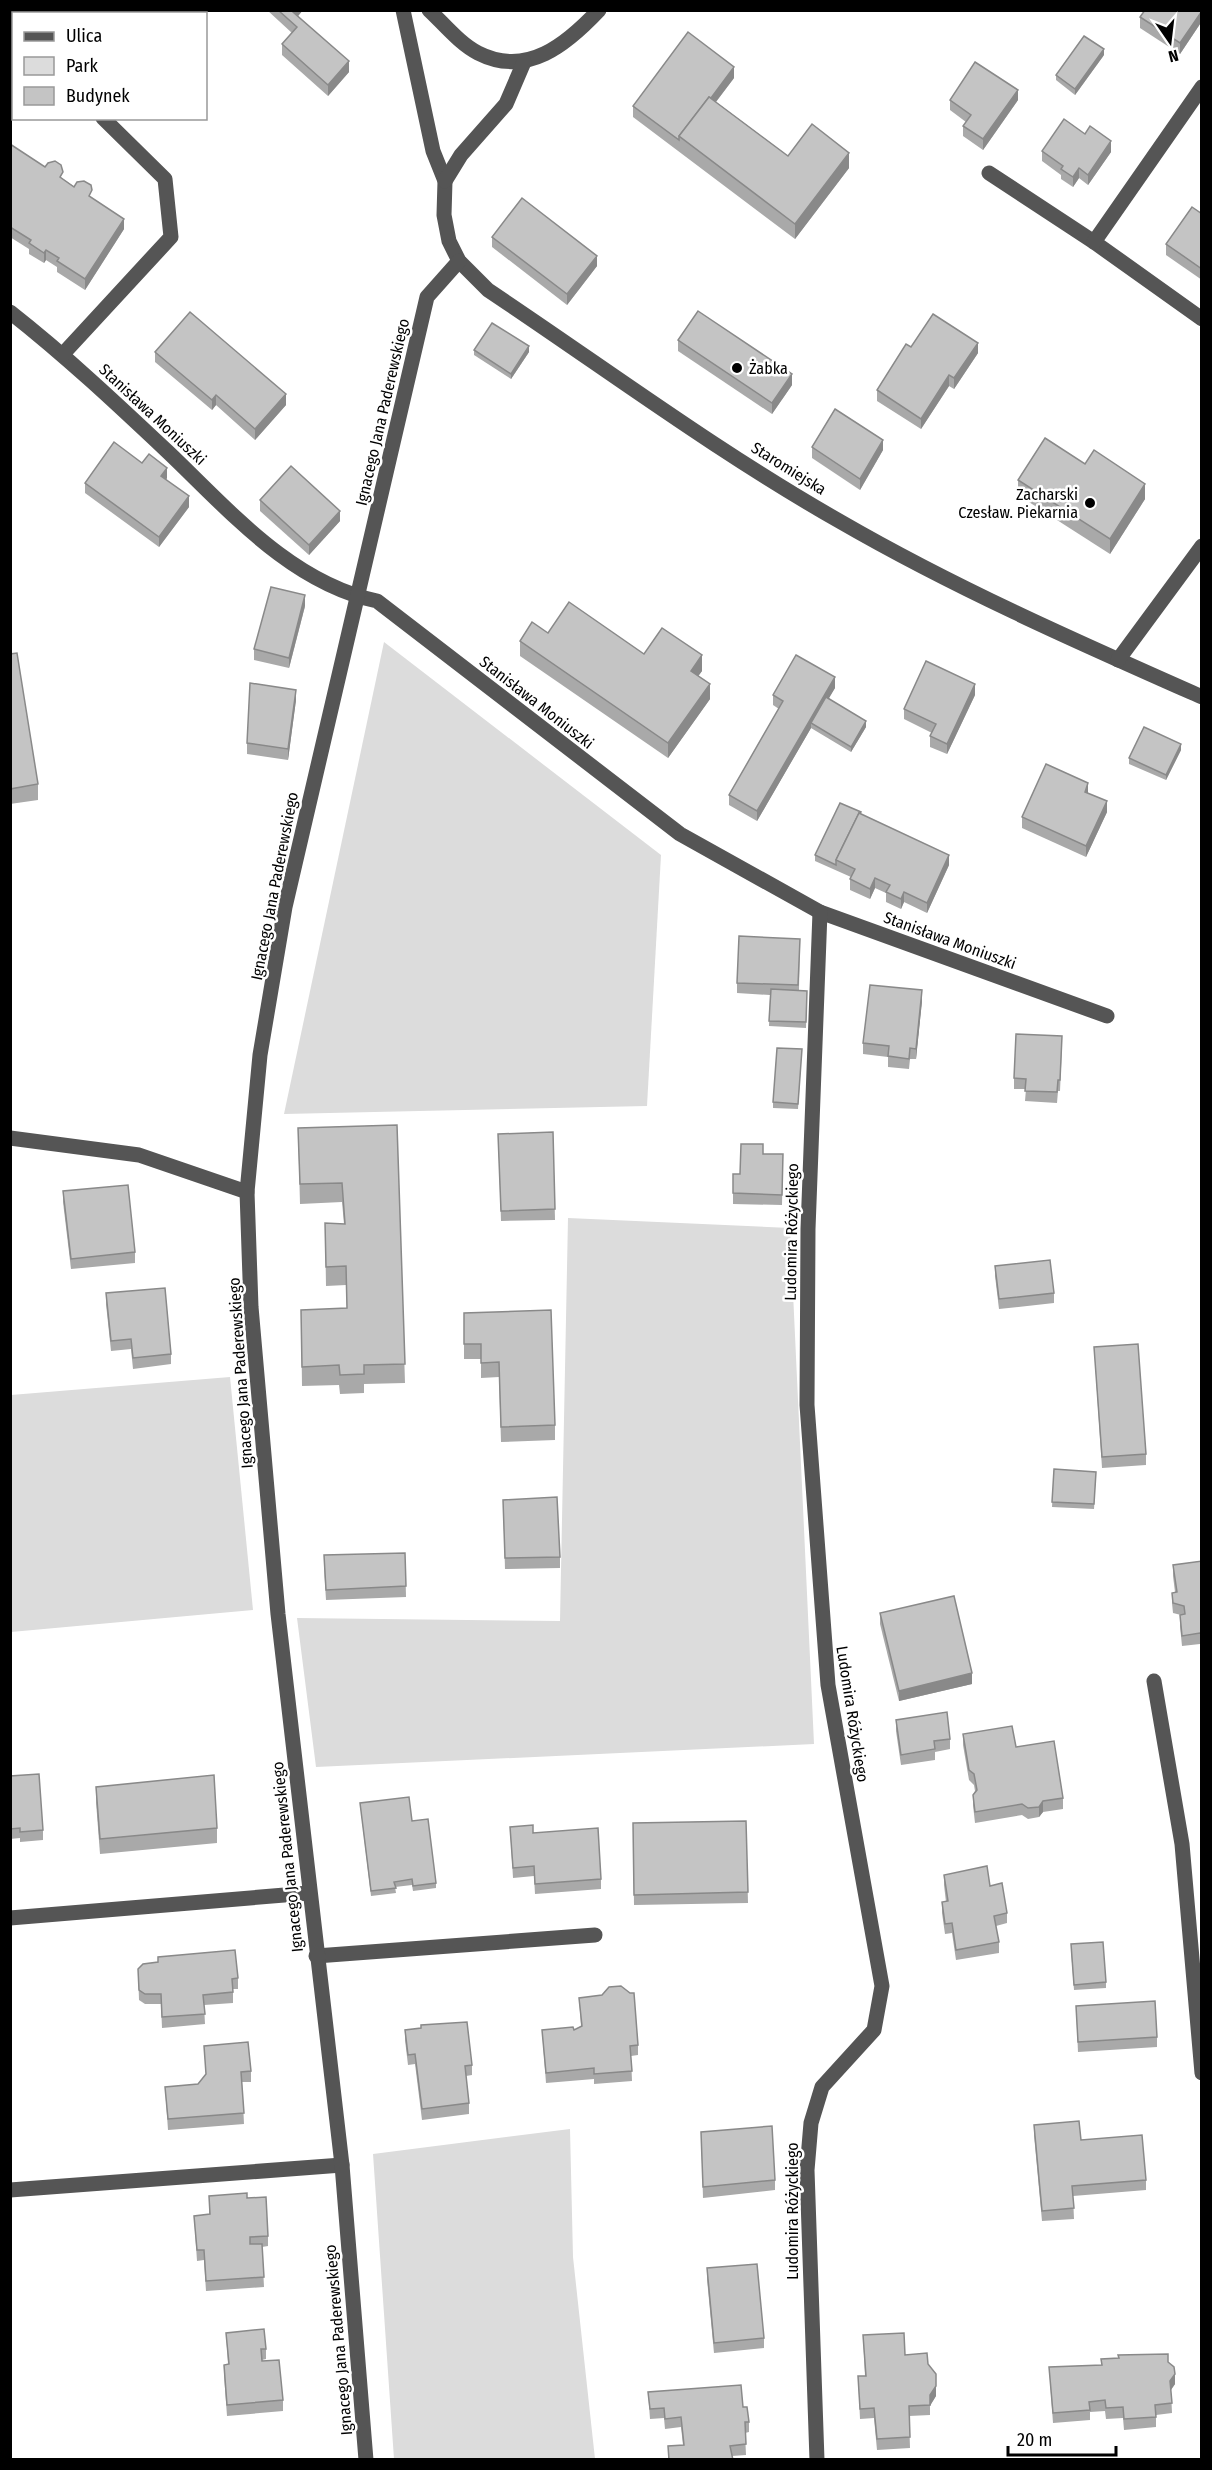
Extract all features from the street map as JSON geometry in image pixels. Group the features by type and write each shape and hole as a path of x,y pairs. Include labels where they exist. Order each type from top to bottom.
{"street":[{"path":"403,10 433,151 445,181"},
{"path":"429,10 478,53 503,62 525,62 543,56 565,43 599,10"},
{"path":"445,181 461,155 506,104 525,62"},
{"path":"1094,242 1202,87"},
{"path":"63,354 171,237 165,179 105,120"},
{"path":"989,173 1094,242 1202,319"},
{"name":"Staromiejska","path":"445,181 444,215 449,241 459,261 488,290 715,442 839,521 919,566 1202,697"},
{"name":"Ignacego Jana Paderewskiego","path":"366,2460 342,2165 278,1614 251,1307 247,1192 260,1054 285,908 356,596 426,297 459,261"},
{"name":"Stanisława Moniuszki","path":"10,312 63,354 256,534 308,575 356,596 377,601 680,834 820,912 1107,1016"},
{"path":"1118,660 1202,546"},
{"name":"Ludomira Różyckiego","path":"817,2460 807,2170 811,2123 822,2086 874,2030 882,1986 828,1685 807,1405 808,1229 820,912"},
{"path":"10,1138 139,1155 247,1192"},
{"path":"1154,1680 1182,1844 1202,2073"},
{"path":"10,1918 309,1893"},
{"path":"316,1956 595,1935"},
{"path":"10,2190 342,2165"}],"green space":[{"path":"384,642 661,855 647,1106 284,1114"},
{"path":"568,1218 790,1228 814,1744 316,1767 297,1618 560,1621"},
{"path":"230,1377 253,1610 11,1632 11,1395"},
{"path":"570,2129 573,2257 595,2459 394,2459 373,2154"}],"building":[{"path":"278,10 294,10 293,12 349,61 328,85 282,44 297,27"},
{"path":"1145,10 1202,11 1180,43 1140,17"},
{"path":"688,32 734,67 679,136 679,140 633,106"},
{"path":"1084,36 1104,49 1075,89 1056,75"},
{"path":"975,62 1018,90 983,139 963,126 971,115 950,100"},
{"path":"709,97 788,156 812,124 849,153 795,224 679,136"},
{"path":"1064,119 1085,134 1090,126 1111,141 1088,175 1079,168 1073,177 1061,169 1063,166 1042,151"},
{"path":"10,144 45,167 48,163 55,161 61,165 63,172 60,177 74,187 77,182 84,181 91,185 92,190 89,196 124,219 85,279 57,261 59,258 46,250 44,253 29,243 31,240 10,227"},
{"path":"522,198 597,256 567,294 492,237"},
{"path":"1192,207 1202,214 1202,269 1166,244"},
{"path":"698,311 792,374 772,403 678,340"},
{"path":"190,312 286,394 255,429 216,395 212,400 155,352"},
{"path":"933,314 978,343 954,378 949,375 921,419 877,390 906,344 911,347"},
{"path":"492,323 529,346 511,374 474,350"},
{"path":"835,409 883,440 860,479 812,447"},
{"path":"1045,438 1085,464 1094,450 1145,484 1110,539 1018,480"},
{"path":"114,442 142,463 149,454 167,468 161,476 189,496 159,537 85,483"},
{"path":"291,466 340,511 309,545 260,500"},
{"path":"271,587 305,595 289,658 254,649"},
{"path":"569,602 644,654 662,628 702,655 691,671 710,684 668,743 520,641 532,622 548,633"},
{"path":"17,653 38,784 10,789 10,654"},
{"path":"796,655 835,677 757,811 729,795 783,701 773,695"},
{"path":"926,661 975,684 947,744 930,736 936,724 904,709"},
{"path":"250,683 296,690 288,749 247,743"},
{"path":"826,697 866,721 851,747 811,723"},
{"path":"1144,727 1181,744 1166,775 1129,758"},
{"path":"1046,764 1088,783 1085,792 1107,801 1086,846 1022,817"},
{"path":"840,803 861,812 836,860 836,865 815,855"},
{"path":"859,813 949,855 927,903 904,892 901,899 886,892 890,885 875,878 870,889 850,879 855,869 836,860"},
{"path":"739,936 800,939 798,985 737,983"},
{"path":"870,985 922,990 916,1049 910,1048 909,1059 888,1056 889,1046 863,1043"},
{"path":"771,989 807,991 806,1022 769,1021"},
{"path":"1016,1034 1062,1036 1060,1080 1058,1080 1057,1092 1025,1091 1026,1079 1014,1078"},
{"path":"777,1048 802,1049 798,1104 773,1102"},
{"path":"397,1125 405,1364 364,1365 364,1374 340,1375 339,1365 302,1367 301,1310 347,1308 346,1266 326,1267 325,1223 345,1224 342,1183 300,1184 298,1128"},
{"path":"553,1132 555,1209 501,1211 498,1134"},
{"path":"741,1144 763,1144 763,1154 783,1154 782,1195 733,1193 733,1174 740,1174"},
{"path":"128,1185 135,1252 71,1259 63,1191"},
{"path":"1050,1260 1054,1293 999,1299 995,1266"},
{"path":"165,1288 171,1354 133,1358 131,1339 111,1341 106,1293"},
{"path":"551,1310 555,1425 501,1427 499,1362 481,1363 481,1344 464,1344 464,1313"},
{"path":"1138,1344 1146,1454 1102,1457 1094,1347"},
{"path":"1054,1469 1096,1472 1094,1504 1052,1502"},
{"path":"557,1497 560,1557 505,1558 503,1500"},
{"path":"405,1553 406,1586 326,1590 324,1555"},
{"path":"1202,1561 1202,1634 1182,1636 1180,1615 1185,1614 1184,1606 1173,1603 1172,1593 1177,1592 1173,1565"},
{"path":"954,1596 972,1673 899,1691 880,1613"},
{"path":"947,1712 950,1739 934,1741 935,1749 901,1755 896,1720"},
{"path":"1012,1726 1016,1747 1054,1741 1063,1798 1043,1801 1039,1807 1028,1808 1022,1804 975,1812 973,1795 977,1790 974,1774 969,1770 963,1734"},
{"path":"39,1774 43,1830 20,1832 20,1828 10,1829 10,1776"},
{"path":"214,1775 217,1828 100,1839 96,1787"},
{"path":"409,1797 412,1821 428,1819 436,1883 413,1886 412,1879 394,1882 396,1888 371,1891 360,1803"},
{"path":"746,1821 748,1892 634,1895 633,1823"},
{"path":"533,1825 533,1833 598,1828 601,1879 535,1884 534,1866 513,1868 510,1827"},
{"path":"987,1866 990,1886 1002,1883 1007,1913 994,1916 999,1942 956,1950 952,1923 945,1924 942,1902 948,1901 944,1875"},
{"path":"1103,1942 1106,1982 1074,1985 1071,1944"},
{"path":"235,1950 238,1978 232,1979 233,1992 203,1995 205,2014 162,2017 161,1994 145,1994 139,1990 138,1969 143,1964 158,1962 158,1957"},
{"path":"621,1986 630,1993 634,1993 638,2045 630,2046 632,2071 594,2074 594,2068 546,2073 542,2030 573,2027 574,2030 582,2026 579,1998 602,1995 609,1987"},
{"path":"1155,2001 1157,2037 1078,2042 1076,2006"},
{"path":"467,2022 472,2065 465,2066 469,2103 422,2109 415,2054 408,2055 405,2030 421,2028 421,2025"},
{"path":"248,2042 251,2071 241,2072 244,2113 168,2119 165,2087 198,2084 206,2074 204,2046"},
{"path":"1079,2121 1081,2140 1142,2135 1146,2180 1072,2186 1074,2208 1042,2211 1034,2125"},
{"path":"772,2126 775,2180 703,2187 701,2132"},
{"path":"247,2193 247,2198 266,2197 268,2236 250,2237 250,2244 262,2244 264,2277 206,2281 204,2250 197,2250 194,2216 210,2214 209,2196"},
{"path":"757,2264 764,2338 714,2343 707,2268"},
{"path":"264,2329 266,2349 261,2349 262,2361 279,2360 283,2400 227,2405 224,2365 229,2364 226,2333"},
{"path":"904,2333 905,2355 927,2353 928,2364 936,2374 936,2386 930,2395 930,2405 909,2406 910,2437 877,2439 874,2408 860,2409 858,2376 866,2376 863,2335"},
{"path":"1168,2354 1168,2362 1174,2367 1175,2374 1170,2381 1172,2403 1155,2405 1156,2417 1124,2419 1123,2407 1106,2408 1105,2400 1089,2402 1090,2410 1053,2413 1049,2367 1102,2365 1101,2359 1119,2358 1118,2355"},
{"path":"741,2385 743,2407 747,2407 749,2422 745,2422 746,2444 730,2446 733,2460 669,2460 668,2446 684,2445 681,2417 665,2419 664,2408 650,2409 648,2392"}],"place":[{"name":"Żabka","path":"737,368"},
{"name":"Zacharski Czesław. Piekarnia","path":"1090,503"}]}
